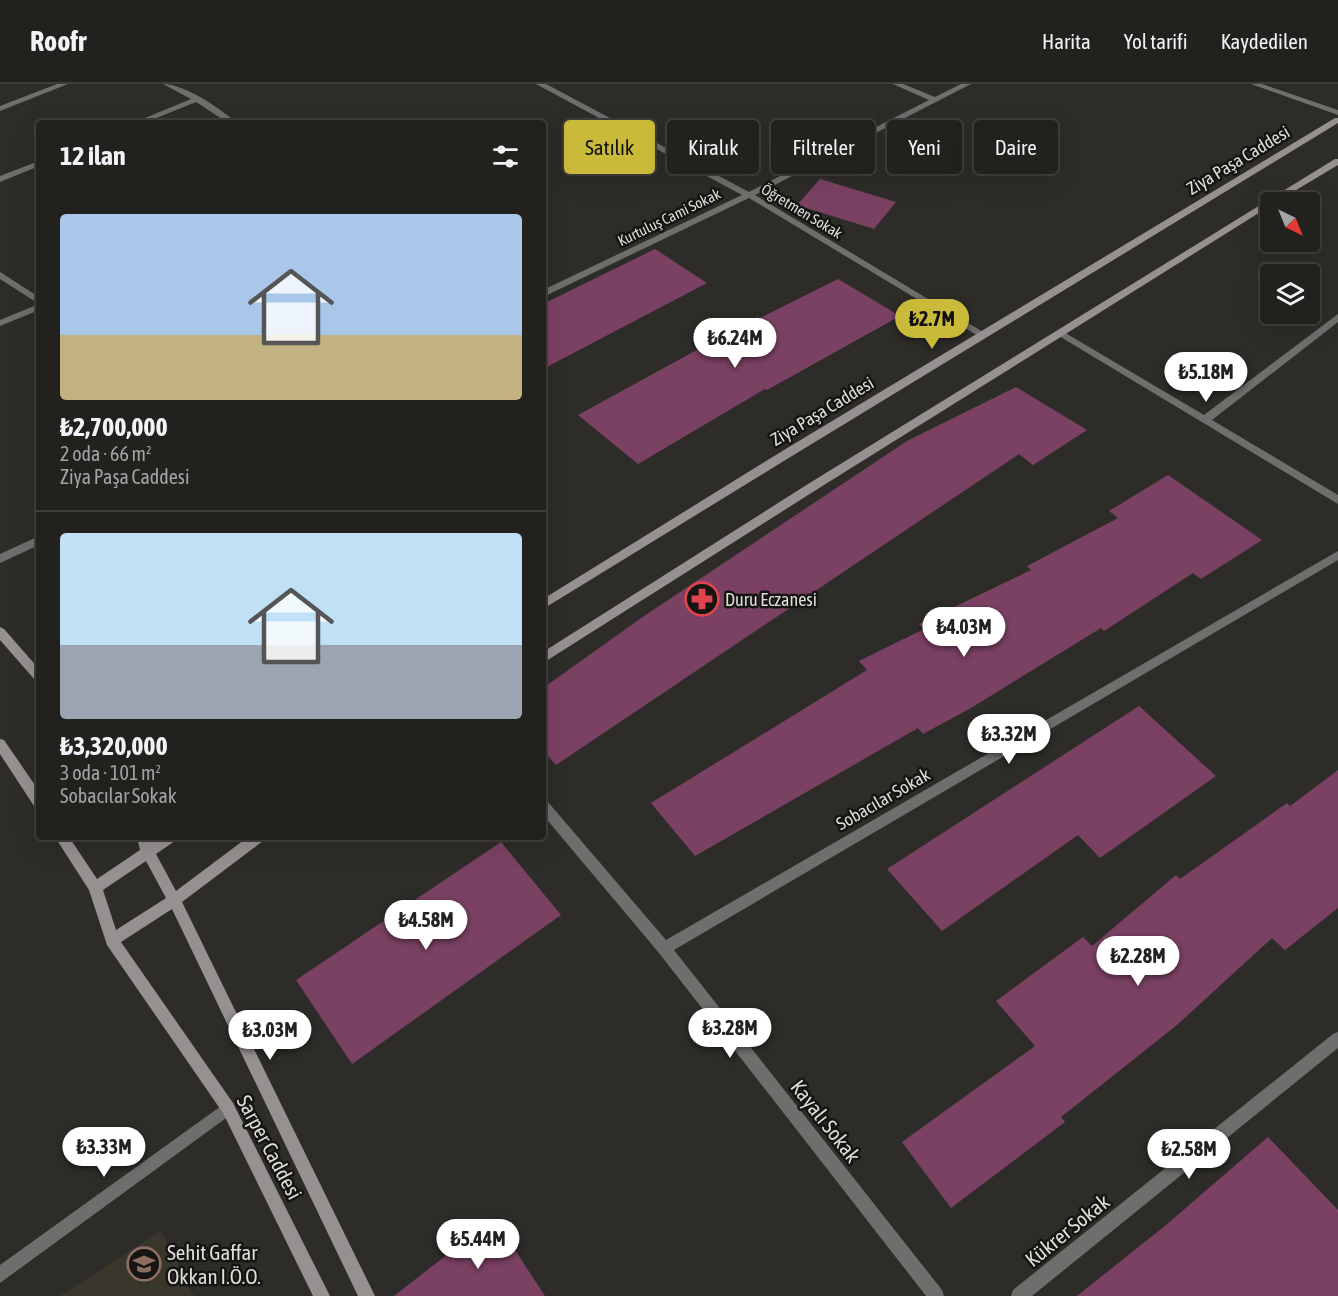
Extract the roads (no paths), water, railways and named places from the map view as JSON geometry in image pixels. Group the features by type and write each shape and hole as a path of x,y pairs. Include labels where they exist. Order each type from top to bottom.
{"main road":[{"name":"Ziya Paşa Caddesi","path":"546,603 788,453 1338,120"},
{"path":"1289,192 1338,161"},
{"path":"546,656 1059,333 1260,210"},
{"path":"0,632 36,674"},
{"path":"0,744 36,798"},
{"name":"Sarper Caddesi","path":"64,840 95,888 112,940 228,1108 322,1296"},
{"path":"112,940 174,900 254,840"},
{"path":"95,888 146,844"},
{"name":"Sarper Caddesi","path":"146,844 367,1296"}],"street":[{"path":"0,109 64,84"},
{"path":"167,84 197,99 228,120"},
{"name":"Öğretmen Sokak","path":"540,84 749,195 983,335"},
{"path":"897,84 934,100"},
{"name":"Kurtuluş Cami Sokak","path":"546,293 749,195 967,84"},
{"path":"1255,84 1338,112"},
{"path":"144,120 197,99"},
{"path":"0,179 36,164"},
{"path":"0,275 36,300"},
{"path":"0,323 36,308"},
{"path":"1206,419 1338,317"},
{"path":"1059,333 1338,500"},
{"path":"0,559 36,541"},
{"name":"Sobacılar Sokak","path":"664,948 1338,555"},
{"name":"Kayalı Sokak","path":"546,810 664,948 936,1296"},
{"name":"Kükrer Sokak","path":"1019,1296 1338,1039"},
{"path":"0,1275 228,1108"}],"place":[{"name":"Duru Eczanesi","path":"702,599"},
{"name":"Sehit Gaffar Okkan I.Ö.O.","path":"144,1264"}]}
